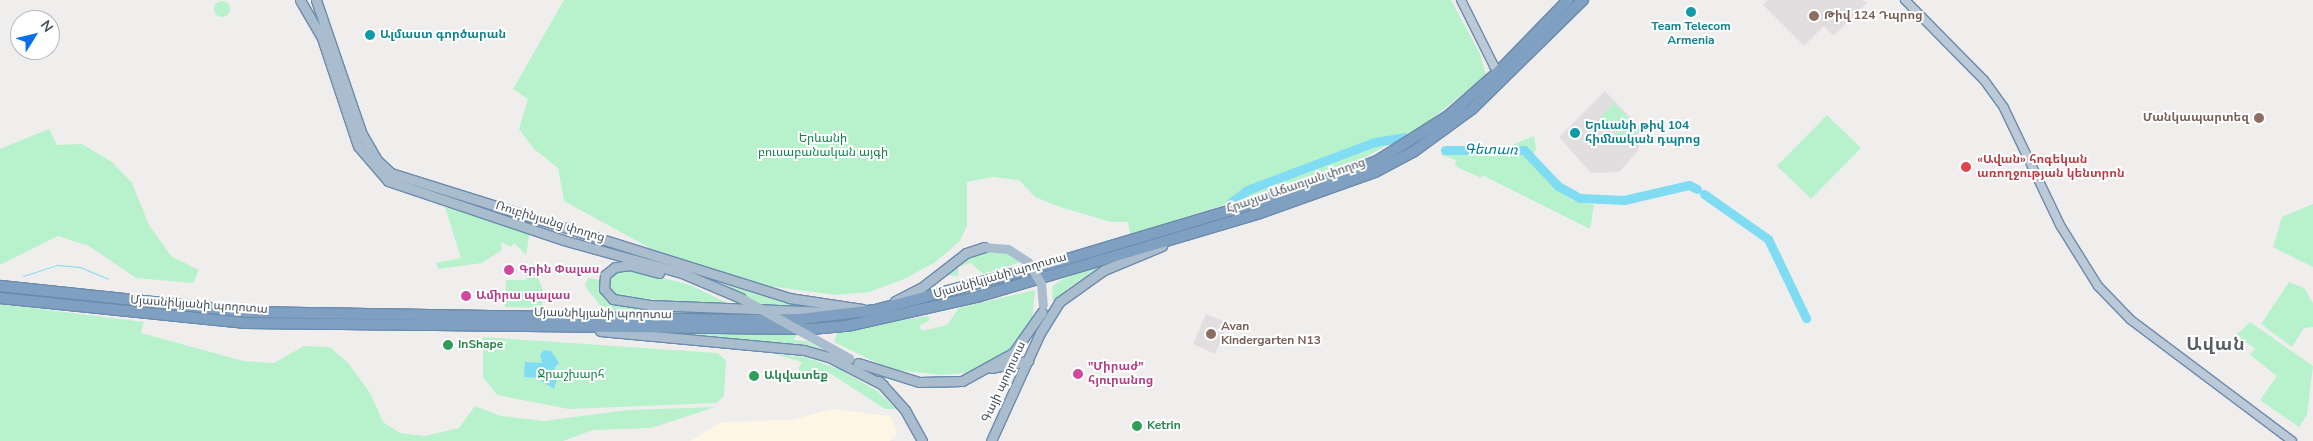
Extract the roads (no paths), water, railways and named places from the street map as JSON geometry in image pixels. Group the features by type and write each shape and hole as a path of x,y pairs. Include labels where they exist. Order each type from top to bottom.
{"highway":[{"name":"Հրաչյա Աճառյան փողոց","path":"1190,222 1305,188 1378,161 1448,116 1502,75 1568,0"},
{"name":"Հրաչյա Աճառյան փողոց","path":"1194,233 1375,172 1435,138 1583,0"},
{"name":"Մյասնիկյանի պողոտա","path":"0,286 246,312 747,320 856,314 875,310 985,284 1190,222"},
{"name":"Մյասնիկյանի պողոտա","path":"0,298 246,323 811,329 847,326 957,302 1194,233"}],"main road":[{"path":"301,2 312,0"},
{"name":"Ռուբինյանց փողոց","path":"316,0 362,134 377,160 390,173 751,286 808,302 875,310"},
{"path":"1461,0 1502,75"},
{"path":"1905,0 1984,80 2004,108 2060,224 2098,286 2131,320 2292,441"},
{"name":"Ռուբինյանց փողոց","path":"301,2 322,38 358,146 384,179 458,206 711,283 858,363 883,385"},
{"path":"1040,333 1059,302 1085,280 1194,233"},
{"path":"875,310 921,288 966,254 984,247 1008,249 1028,262 1041,284 1043,309 1040,333"},
{"path":"711,283 621,265 609,271 603,283 608,295 622,302 714,310 856,314"},
{"path":"991,368 1020,346 1043,309"},
{"path":"560,326 804,350 829,357 883,385 922,441"},
{"name":"Գայի պողոտա","path":"991,441 1040,333"},
{"path":"858,363 894,376 943,384 962,381 991,368 1028,360"}],"water":[{"path":"544,350 551,351 559,363 554,368 558,375 554,389 537,378 524,377 525,362 542,363 540,355"}],"waterway":[{"name":"Գետառ","path":"1230,203 1247,190 1375,142 1405,137"},
{"name":"Գետառ","path":"1445,150 1524,150 1558,186 1580,198 1624,200 1689,185 1697,189"},
{"name":"Գետառ","path":"1704,194 1768,239 1806,318"},
{"name":"Գետառ","path":"23,276 57,265 80,267 108,279"}],"place":[{"name":"Team Telecom Armenia","path":"1691,12"},
{"name":"Թիվ 124 Դպրոց","path":"1814,16"},
{"name":"Ալմաստ գործարան","path":"370,35"},
{"name":"Մանկապարտեզ","path":"2259,118"},
{"name":"Երևանի թիվ 104 հիմնական դպրոց","path":"1575,133"},
{"name":"«Ավան» հոգեկան առողջության կենտրոն","path":"1966,167"},
{"name":"Գրին Փալաս","path":"509,270"},
{"name":"Ամիրա պալաս","path":"466,296"},
{"name":"Avan Kindergarten N13","path":"1211,334"},
{"name":"InShape","path":"448,345"},
{"name":"\"Միրաժ\" հյուրանոց","path":"1078,374"},
{"name":"Ակվատեք","path":"754,376"},
{"name":"Ketrin","path":"1137,426"}],"district":[{"name":"Ավան","path":"2216,344"}],"park label":[{"name":"Երևանի բուսաբանական այգի","path":"823,146"},
{"name":"Ջրաշխարհ","path":"571,375"}]}
